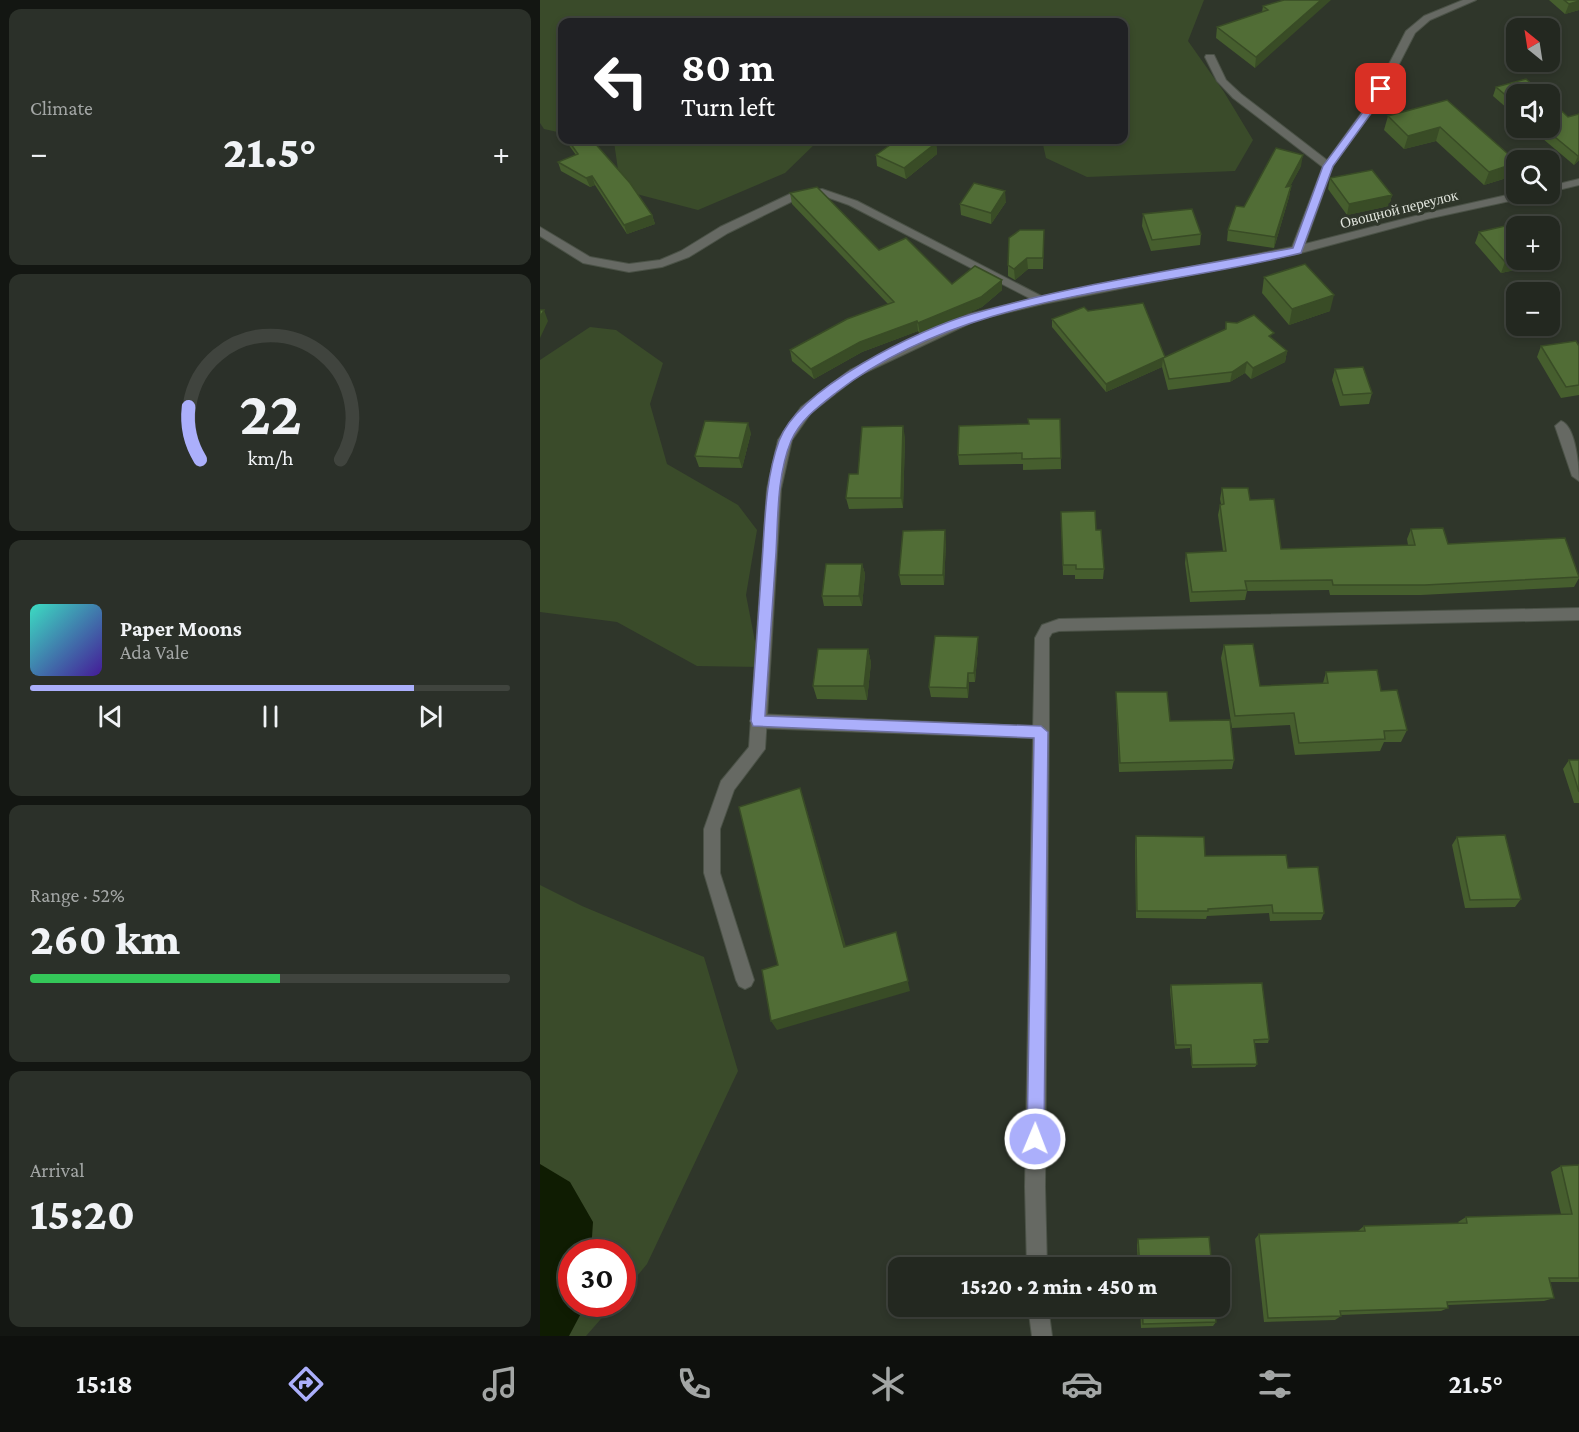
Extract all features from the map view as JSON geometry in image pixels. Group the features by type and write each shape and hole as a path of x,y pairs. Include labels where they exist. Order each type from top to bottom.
{"street":[{"path":"1297,250 1328,166 1375,101 1411,31 1426,18 1471,0"},
{"path":"1210,57 1222,81 1229,89 1328,166"},
{"path":"1560,187 1579,182"},
{"path":"541,234 587,260 628,268 662,263 685,254 723,230 794,196 822,192 853,203 1044,300"},
{"name":"Овощной переулок","path":"758,721 774,489 785,440 806,410 854,373 913,343 973,317 1044,300 1297,250 1506,200"},
{"path":"1562,426 1579,476"},
{"path":"1037,1257 1035,1187 1042,638 1047,629 1059,626 1579,614"},
{"path":"745,980 712,873 712,829 728,786 757,749 758,721 1041,732"},
{"path":"1039,1317 1042,1336"}],"shaded area":[{"path":"540,0 1204,0 1188,41 1224,92 1253,140 1235,171 1087,177 1046,158 1043,144 1128,144 1128,18 558,18 558,132 544,129 540,123"},
{"path":"614,144 815,144 785,173 698,210 621,190"},
{"path":"590,327 616,330 663,363 650,404 667,464 738,505 757,530 746,595 760,667 697,666 617,622 540,612 540,360"},
{"path":"540,885 582,906 704,957 738,1071 647,1264 636,1277 636,1239 558,1239 558,1317 603,1317 586,1336 540,1336"},
{"path":"540,1164 570,1182 593,1222 592,1239 558,1239 558,1317 579,1317 569,1336 540,1336"}],"building":[{"path":"1284,0 1321,0 1256,57 1217,27 1268,10 1263,6"},
{"path":"1564,0 1579,0 1579,1 1569,4"},
{"path":"1526,79 1532,84 1507,84"},
{"path":"1506,84 1506,96 1496,87"},
{"path":"1447,100 1506,152 1506,166 1489,172 1440,127 1408,136 1388,116"},
{"path":"1560,109 1568,117 1579,114 1578,156 1556,138 1560,138"},
{"path":"571,144 596,144 630,183 652,215 624,225 592,176 586,178 558,162 578,154"},
{"path":"891,144 935,144 904,168 876,155"},
{"path":"1276,148 1303,155 1286,187 1291,186 1275,237 1228,230 1236,206 1244,207"},
{"path":"1372,170 1392,195 1349,204 1330,178"},
{"path":"974,183 1005,191 991,213 960,204"},
{"path":"817,187 879,250 906,238 952,284 975,266 1002,280 981,297 918,323 917,321 860,342 811,369 790,350 847,319 894,302 790,193"},
{"path":"1192,209 1201,234 1152,240 1143,214"},
{"path":"1506,226 1506,262 1505,262 1479,232"},
{"path":"1020,230 1044,230 1043,258 1027,258 1014,269 1008,265 1009,238"},
{"path":"1305,264 1334,295 1292,309 1264,277"},
{"path":"1143,303 1165,357 1106,384 1052,319 1084,307 1088,311"},
{"path":"1254,315 1274,333 1269,336 1287,351 1253,368 1247,362 1232,372 1169,379 1163,358 1226,329 1226,322 1237,323"},
{"path":"1576,341 1579,346 1579,385 1566,387 1541,346"},
{"path":"1363,367 1372,393 1343,395 1335,369"},
{"path":"1028,419 1060,419 1061,458 1022,459 1022,453 958,455 959,426 1029,424"},
{"path":"705,421 748,423 739,458 695,456"},
{"path":"903,426 901,498 846,498 849,474 858,474 862,427"},
{"path":"1222,488 1248,488 1250,500 1274,499 1281,549 1415,545 1411,529 1443,528 1448,544 1565,538 1579,577 1425,585 1333,585 1332,580 1245,581 1247,590 1192,592 1186,553 1226,551 1220,505 1224,504"},
{"path":"1095,511 1096,530 1101,530 1104,569 1076,569 1076,565 1063,565 1061,512"},
{"path":"945,530 943,575 899,575 903,531"},
{"path":"826,564 862,564 859,596 822,596"},
{"path":"935,636 978,637 974,673 968,673 967,688 929,687"},
{"path":"1253,644 1260,686 1328,683 1326,672 1377,670 1381,691 1397,690 1407,730 1384,731 1385,739 1299,743 1294,713 1235,716 1224,645"},
{"path":"818,649 868,649 864,686 813,686"},
{"path":"1116,692 1167,692 1170,721 1230,720 1234,760 1120,763"},
{"path":"1569,760 1579,760 1579,792"},
{"path":"800,788 844,947 896,932 908,981 771,1021 762,970 778,965 739,807"},
{"path":"1505,835 1521,899 1470,900 1457,837"},
{"path":"1136,836 1204,837 1205,856 1286,855 1288,868 1318,867 1324,913 1273,913 1272,905 1208,909 1208,911 1137,911"},
{"path":"1262,983 1269,1039 1254,1040 1257,1064 1192,1065 1191,1045 1176,1045 1171,985"},
{"path":"1579,1165 1579,1278 1549,1278 1554,1298 1447,1302 1448,1308 1340,1311 1341,1316 1268,1318 1259,1234 1365,1231 1364,1226 1467,1223 1466,1217 1572,1214 1561,1166"},
{"path":"1209,1237 1211,1257 1139,1257 1138,1239"},
{"path":"1143,1317 1216,1317 1216,1322 1143,1324"}],"route":[{"path":"1035,1139 1041,732 758,721 774,489 785,440 806,410 854,373 913,343 973,317 1044,300 1297,250 1328,166 1375,101 1381,89"}]}
